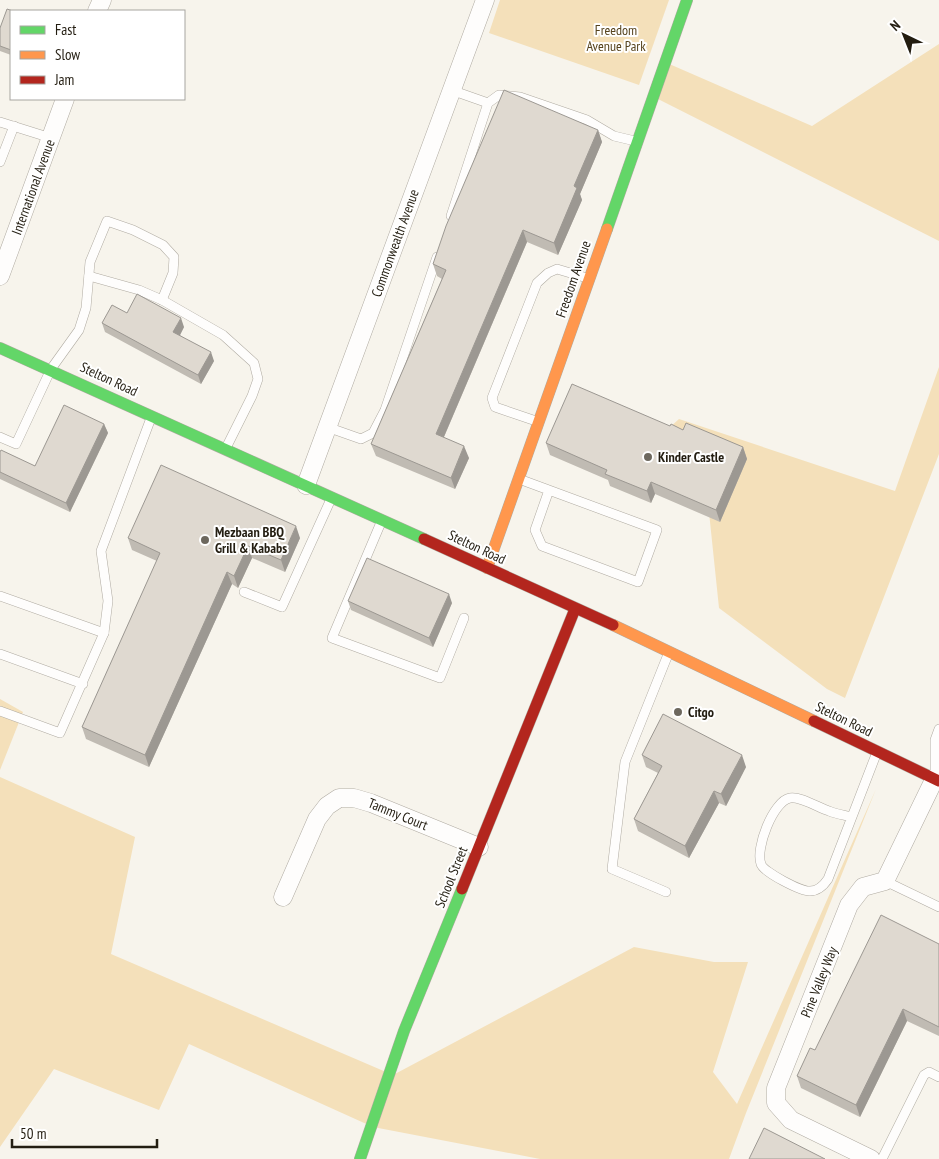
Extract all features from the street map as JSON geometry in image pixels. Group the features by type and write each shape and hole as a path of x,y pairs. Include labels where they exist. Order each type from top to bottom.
{"street":[{"name":"Commonwealth Avenue","path":"306,485 485,0"},
{"name":"Freedom Avenue","path":"487,568 687,0"},
{"name":"International Avenue","path":"0,276 65,100"},
{"name":"Stelton Road","path":"0,348 226,448 576,609 937,780"},
{"name":"School Street","path":"360,1159 404,1031 576,609"},
{"path":"885,881 937,780"},
{"name":"Tammy Court","path":"283,897 317,819 328,806 339,798 354,798 370,802 479,847"},
{"name":"Pine Valley Way","path":"871,1159 790,1120 776,1102 776,1088 849,905 864,887 885,881"}],"lane":[{"path":"451,90 488,103"},
{"path":"448,225 488,103 499,96 520,96 587,120 614,136 637,142"},
{"path":"0,122 51,138"},
{"path":"0,162 14,126"},
{"path":"0,437 16,444 51,369 79,330 86,308 90,262 107,221 133,230 163,245 174,257 173,273 162,300"},
{"path":"327,427 361,439 373,433 385,410 442,244"},
{"path":"539,422 495,407 492,398 537,283 548,273 557,269 589,278"},
{"path":"88,276 140,290 162,300 223,335 254,363 258,379 252,396 226,448"},
{"path":"0,711 60,733 104,632 108,601 101,551 152,415"},
{"path":"519,479 549,490 657,530 638,582 542,546 535,530 549,490"},
{"path":"244,592 282,607 332,497"},
{"path":"382,520 332,638 440,678 464,618"},
{"path":"0,596 104,632"},
{"path":"666,892 612,869 624,762 669,652"},
{"path":"0,654 82,684"},
{"path":"937,780 935,740 939,729"},
{"path":"852,816 828,811 796,798 786,799 772,814 759,848 761,864 766,872 806,891 818,890 828,879 878,751"},
{"path":"885,881 939,907"},
{"path":"882,1159 924,1074 929,1072 939,1077"}],"green space":[{"name":"Freedom Avenue Park","path":"500,0 669,0 639,85 489,33"},
{"path":"939,44 939,241 654,97 667,63 812,126"},
{"path":"939,367 939,454 845,698 827,689 719,608 707,493 657,439 679,419 895,491"},
{"path":"0,699 23,712 0,770"},
{"path":"0,777 135,837 111,954 393,1075 634,947 714,962 748,962 713,1072 737,1104 876,789 729,1159 540,1159 373,1127 189,1044 159,1110 54,1069 0,1147"}],"building":[{"path":"7,9 10,10 10,50 0,46 0,28"},
{"path":"504,90 598,130 574,186 577,188 554,243 523,230 436,434 464,446 451,478 371,444 446,270 433,264 446,226"},
{"path":"137,294 181,318 173,332 211,352 198,375 102,323 112,305 127,313"},
{"name":"Kinder Castle","path":"572,384 670,426 671,424 683,430 686,423 743,447 716,510 651,482 647,491 605,474 607,470 546,443"},
{"path":"64,405 104,424 66,503 0,472 1,450 35,466"},
{"path":"161,465 296,526 281,560 248,546 234,576 227,572 145,755 82,727 160,553 128,538"},
{"path":"367,558 449,594 429,638 348,601"},
{"path":"663,714 742,755 721,794 714,791 685,846 634,819 662,766 642,755"},
{"path":"881,915 939,944 939,1027 903,1009 856,1105 797,1076 810,1048 815,1050"},
{"path":"764,1128 825,1159 749,1159"}],"traffic: fast":[{"path":"607,229 687,0"},
{"path":"0,348 424,539"},
{"path":"360,1159 404,1031 462,889"}],"traffic: slow":[{"path":"487,568 607,229"},
{"path":"613,625 814,721"}],"traffic: jam":[{"path":"424,539 613,625"},
{"path":"462,889 575,609"},
{"path":"814,721 939,781"}],"place":[{"name":"Kinder Castle","path":"648,457"},
{"name":"Mezbaan BBQ Grill & Kababs","path":"205,540"},
{"name":"Citgo","path":"678,712"}]}
